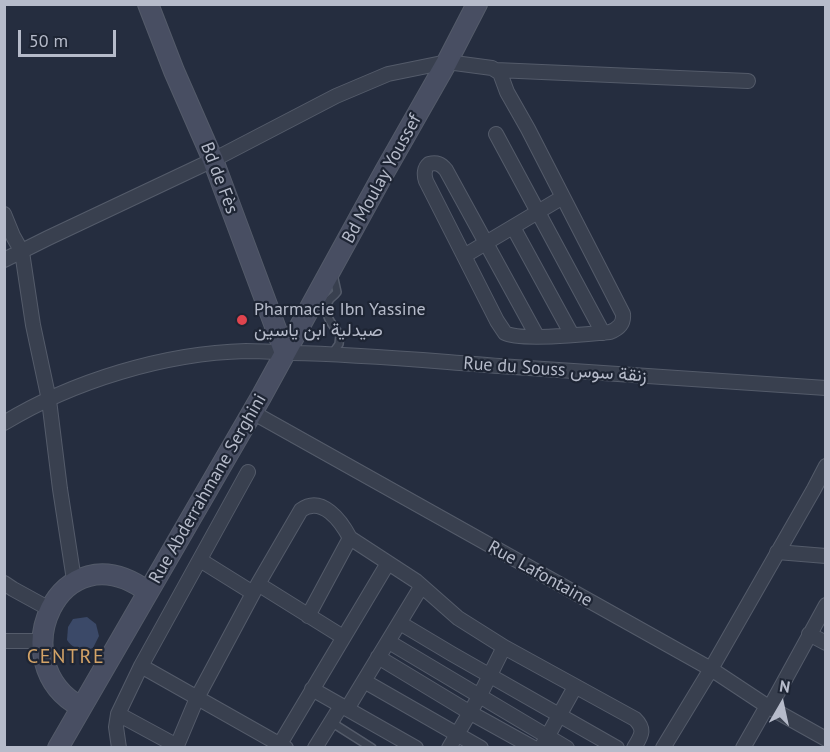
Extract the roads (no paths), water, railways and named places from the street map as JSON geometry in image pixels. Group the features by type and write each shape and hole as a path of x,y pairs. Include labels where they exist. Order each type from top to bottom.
{"street":[{"name":"Bd de Fès","path":"148,4 213,160 285,352"},
{"name":"Bd Moulay Youssef","path":"285,352 477,4"},
{"path":"4,260 213,160 315,107 388,74 447,62 496,70 748,81"},
{"path":"496,70 500,73 507,92 623,315 623,321 618,328 610,332 572,335 537,336 507,335 426,181 425,169 429,164 441,164 446,170 537,336"},
{"path":"496,134 603,333"},
{"path":"464,256 563,197"},
{"path":"4,214 22,252 33,325 49,400 74,580"},
{"path":"513,227 572,335"},
{"name":"Rue du Souss زنقة سوس","path":"4,423 49,400 112,374 156,363 245,351 332,354 825,388"},
{"name":"Rue Abderrahmane Serghini","path":"81,707 59,696 50,687 37,665 33,641 36,623 44,606 63,586 74,580 94,575 126,578 148,592 285,352"},
{"name":"Rue Lafontaine","path":"252,412 711,669 824,740"},
{"path":"663,747 711,669 777,552 820,490 825,466"},
{"path":"119,747 116,727 118,714 141,666 248,472"},
{"path":"118,714 176,747 197,698 294,519 306,506 319,506 336,516 350,538 416,581 458,618 504,647 635,719 642,732 634,747"},
{"path":"309,615 350,538"},
{"path":"777,552 825,556"},
{"path":"200,560 309,615 343,638"},
{"path":"141,666 283,746 312,689 388,563"},
{"path":"4,583 44,606"},
{"path":"315,747 331,722 364,681 421,587"},
{"path":"58,747 148,592"},
{"path":"743,747 769,706 825,605"},
{"path":"400,623 616,747"},
{"path":"809,633 825,643"},
{"path":"4,641 33,641"},
{"path":"389,642 479,697 544,742 567,747"},
{"path":"448,747 479,697 504,647"},
{"path":"378,657 469,712 534,747"},
{"path":"364,681 481,747"},
{"path":"544,742 575,687"},
{"path":"312,689 416,747"}],"lane":[{"path":"331,270 337,292 330,300 326,310 340,335 339,344 332,354"},
{"path":"331,722 372,747"}],"water":[{"path":"87,617 96,624 99,636 93,648 78,649 67,640 68,627 73,619"}],"place":[{"name":"Pharmacie Ibn Yassine صيدلية ابن ياسين","path":"242,320"}],"district":[{"name":"CENTRE","path":"66,657"}]}
